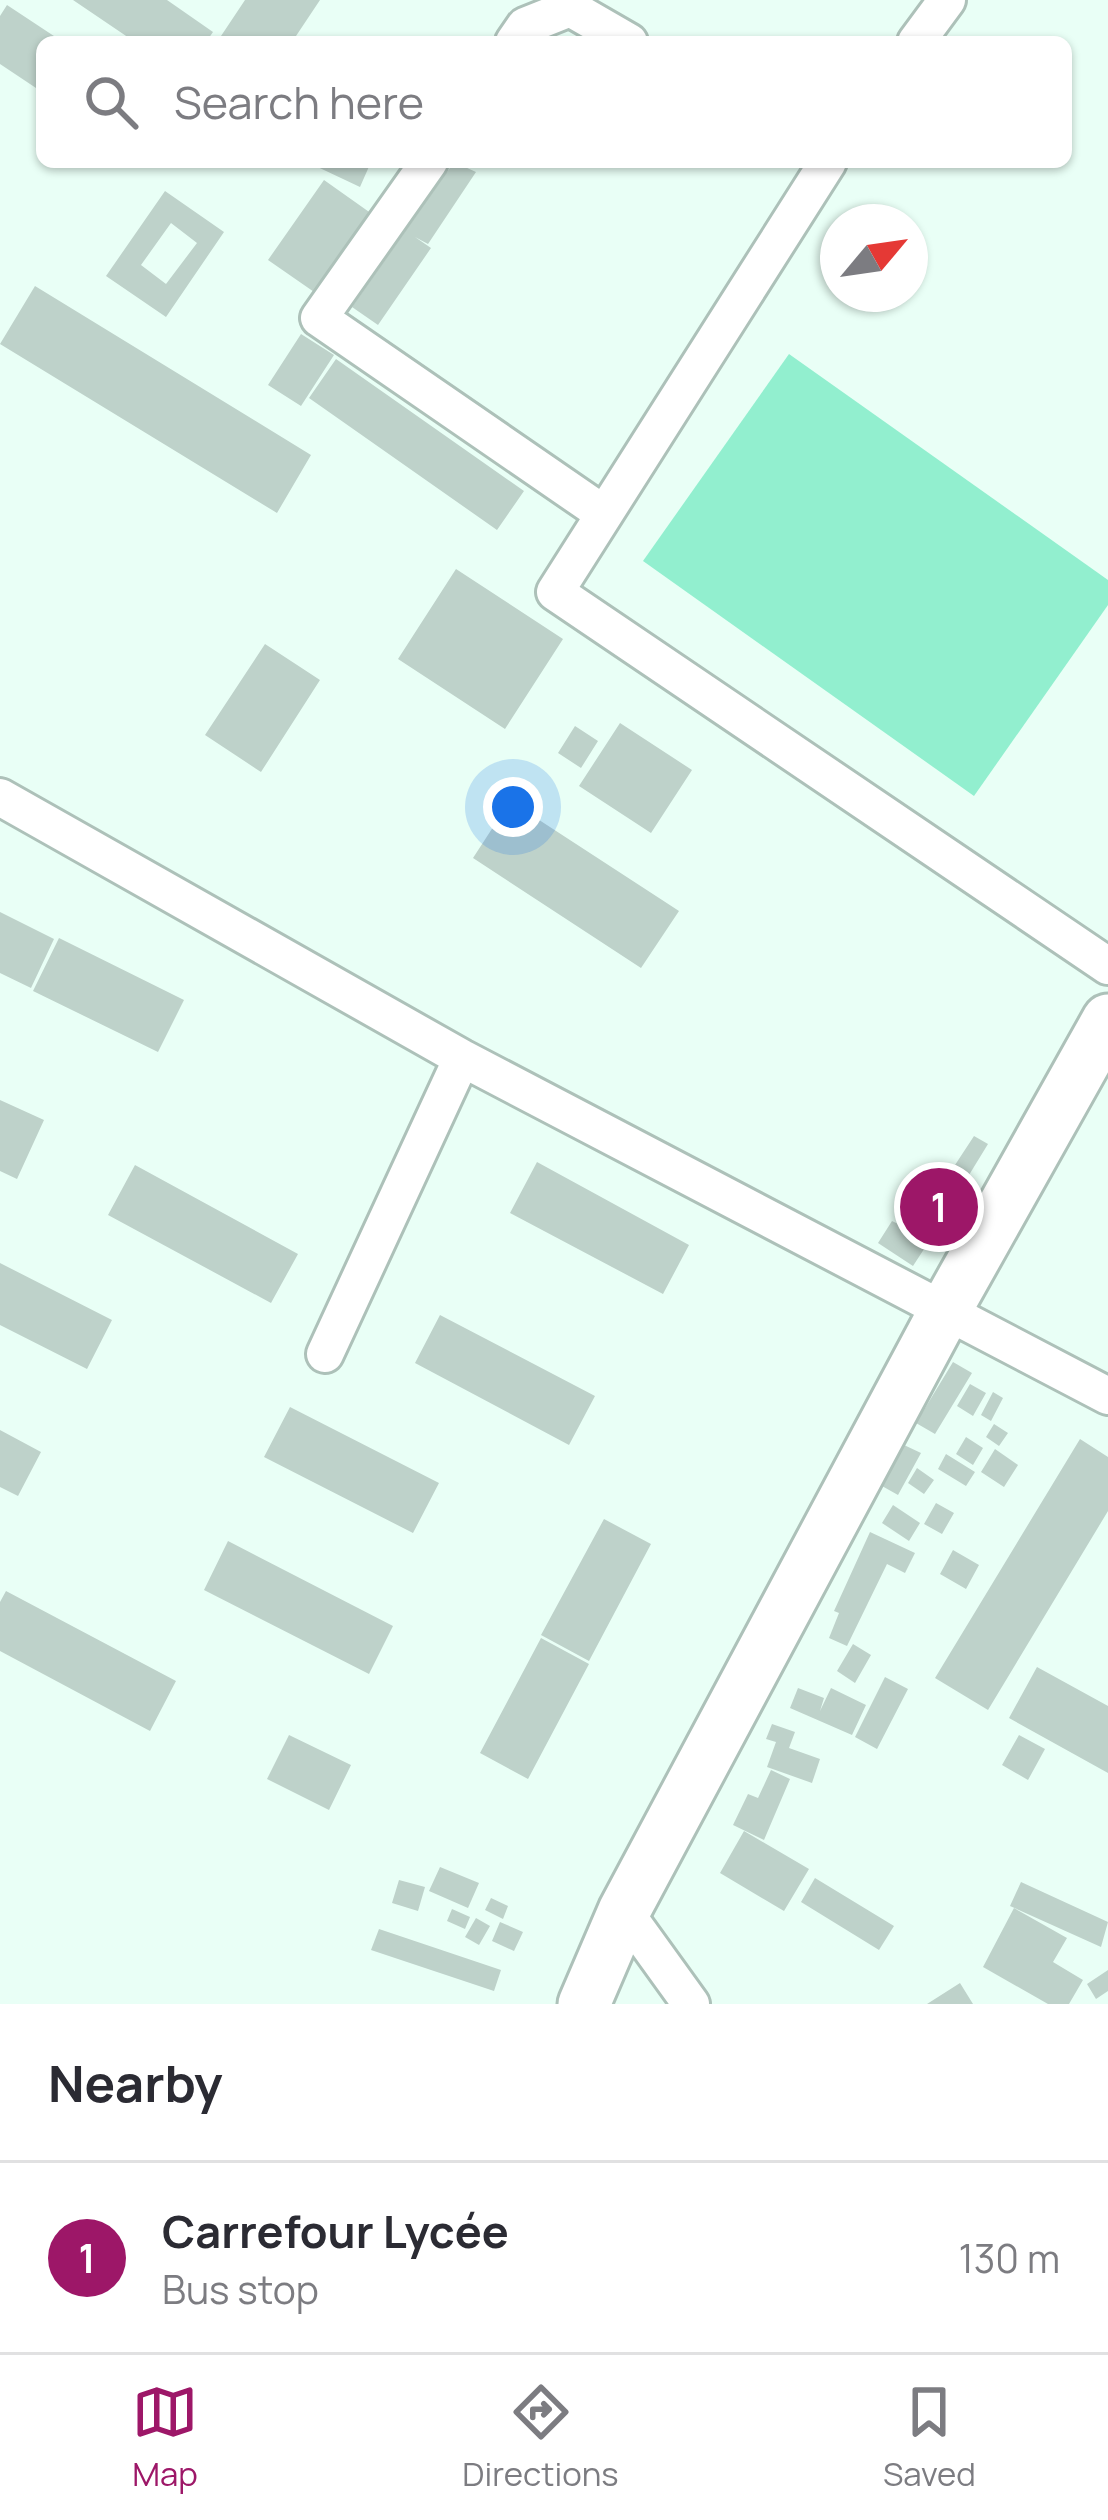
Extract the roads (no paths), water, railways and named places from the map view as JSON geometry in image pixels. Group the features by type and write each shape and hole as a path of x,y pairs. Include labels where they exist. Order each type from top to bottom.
{"street":[{"path":"920,36 947,0"},
{"path":"518,36 525,26 570,8 618,36"},
{"path":"425,168 319,318 604,514"},
{"path":"824,168 555,592 1108,966"},
{"path":"0,797 462,1058 1108,1396"},
{"path":"584,2004 624,1911 946,1309 1108,1020"},
{"path":"325,1354 462,1058"},
{"path":"624,1911 692,2004"}],"place":[{"name":"Carrefour Lycée","path":"939,1207"}]}
